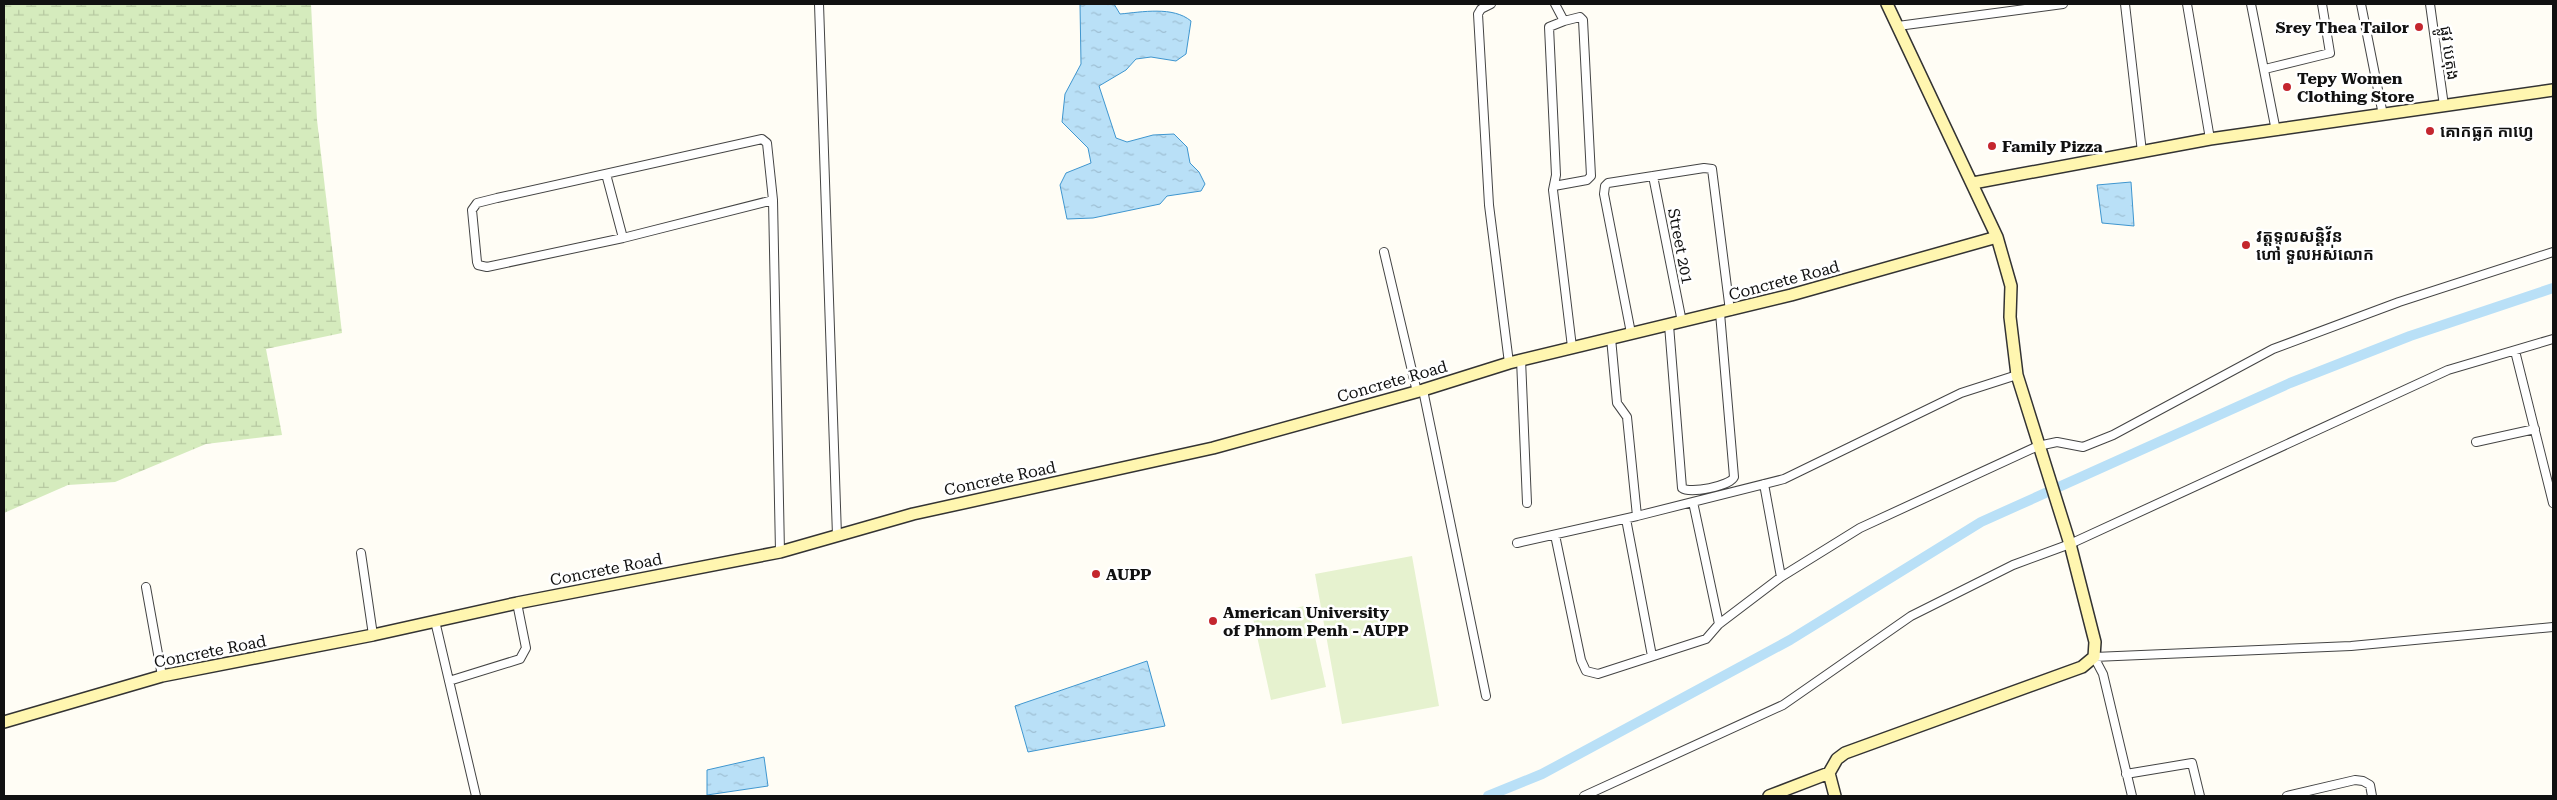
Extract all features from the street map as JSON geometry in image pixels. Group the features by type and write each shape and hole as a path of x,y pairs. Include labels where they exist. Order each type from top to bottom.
{"street":[{"path":"819,4 837,536"},
{"path":"1490,4 1481,9 1478,14 1489,205 1509,362"},
{"path":"1556,4 1564,21"},
{"path":"1886,4 1973,183 1997,237 2011,286 2010,317 2017,375 2068,539 2094,642 2094,657 2102,674 2132,796"},
{"path":"1898,26 2063,4"},
{"path":"2125,4 2142,152"},
{"path":"2186,4 2210,139"},
{"path":"2251,4 2276,131"},
{"path":"2265,69 2330,53 2322,4"},
{"path":"2361,4 2383,115"},
{"name":"ផ្លូវ បេតុង","path":"2430,4 2444,106"},
{"path":"1554,186 1587,180 1591,176 1583,20 1576,17 1549,28 1556,175 1554,186 1572,347"},
{"path":"1973,183 2210,139 2553,90"},
{"path":"773,200 623,238 487,267 478,265 473,232 474,206 497,198 762,139 769,148 773,200 780,552"},
{"path":"1631,333 1604,189 1608,183 1652,176 1704,168 1714,172 1725,312 1734,476 1728,483 1689,491 1682,488 1669,325"},
{"path":"606,174 623,238"},
{"name":"Street 201","path":"1652,176 1682,322"},
{"name":"Concrete Road","path":"4,722 162,676 780,552 913,514 1213,448 1420,391 1509,362 1725,312 1997,237"},
{"path":"1384,252 1420,391 1486,696"},
{"path":"1555,535 1581,660 1586,671 1598,674 1706,639 1719,624 1781,577 1860,528 2058,442 2083,447 2113,435 2273,349 2399,302 2553,252"},
{"path":"1611,338 1617,403 1627,417 1637,516"},
{"path":"1584,796 1783,705 1911,616 2068,539 2448,370 2553,339"},
{"path":"2515,351 2552,491 2553,502"},
{"path":"1521,359 1527,504"},
{"path":"1516,542 1637,516 1764,484 1802,472 1961,393 2017,375"},
{"path":"2476,442 2535,429"},
{"path":"1764,484 1781,577"},
{"path":"1693,502 1719,624"},
{"path":"1626,518 1652,656"},
{"path":"361,553 373,635"},
{"path":"146,587 162,676"},
{"path":"449,681 520,659 526,648 517,604"},
{"path":"435,621 476,796"},
{"path":"1835,796 1829,773 1833,764 1845,753 2082,667 2094,657 2351,646 2553,627"},
{"path":"2126,774 2192,763 2200,796"},
{"path":"1769,796 1829,773"},
{"path":"2287,796 2354,780 2363,780 2370,785 2372,796"}],"green space":[{"path":"4,4 311,4 317,120 342,333 266,349 282,435 206,444 115,482 68,485 4,513"},
{"path":"1412,556 1439,706 1342,724 1315,574"},
{"path":"1308,605 1326,687 1271,700 1253,618"}],"water":[{"path":"1080,4 1114,4 1120,14 1147,11 1175,13 1191,21 1186,54 1176,61 1151,57 1136,59 1126,70 1099,86 1116,138 1127,142 1153,135 1174,134 1187,147 1190,163 1199,172 1205,184 1201,191 1167,196 1160,204 1093,218 1067,219 1060,185 1066,173 1091,163 1088,148 1062,122 1065,94 1081,64"},
{"path":"2131,182 2134,226 2102,223 2097,185"},
{"path":"1147,661 1165,726 1028,752 1015,706"},
{"path":"764,757 768,786 707,795 707,770"}],"waterway":[{"path":"1488,796 1542,774 1790,640 1981,522 2290,383 2410,336 2553,288"}],"place":[{"name":"Srey Thea Tailor","path":"2419,27"},
{"name":"Tepy Women Clothing Store","path":"2287,87"},
{"name":"គោកធ្លក កាហ្វេ","path":"2430,131"},
{"name":"Family Pizza","path":"1992,146"},
{"name":"វត្តទូលសន្តិវ័ន ហៅ ទួលអស់លោក","path":"2246,245"},
{"name":"AUPP","path":"1096,574"},
{"name":"American University of Phnom Penh - AUPP","path":"1213,621"}]}
